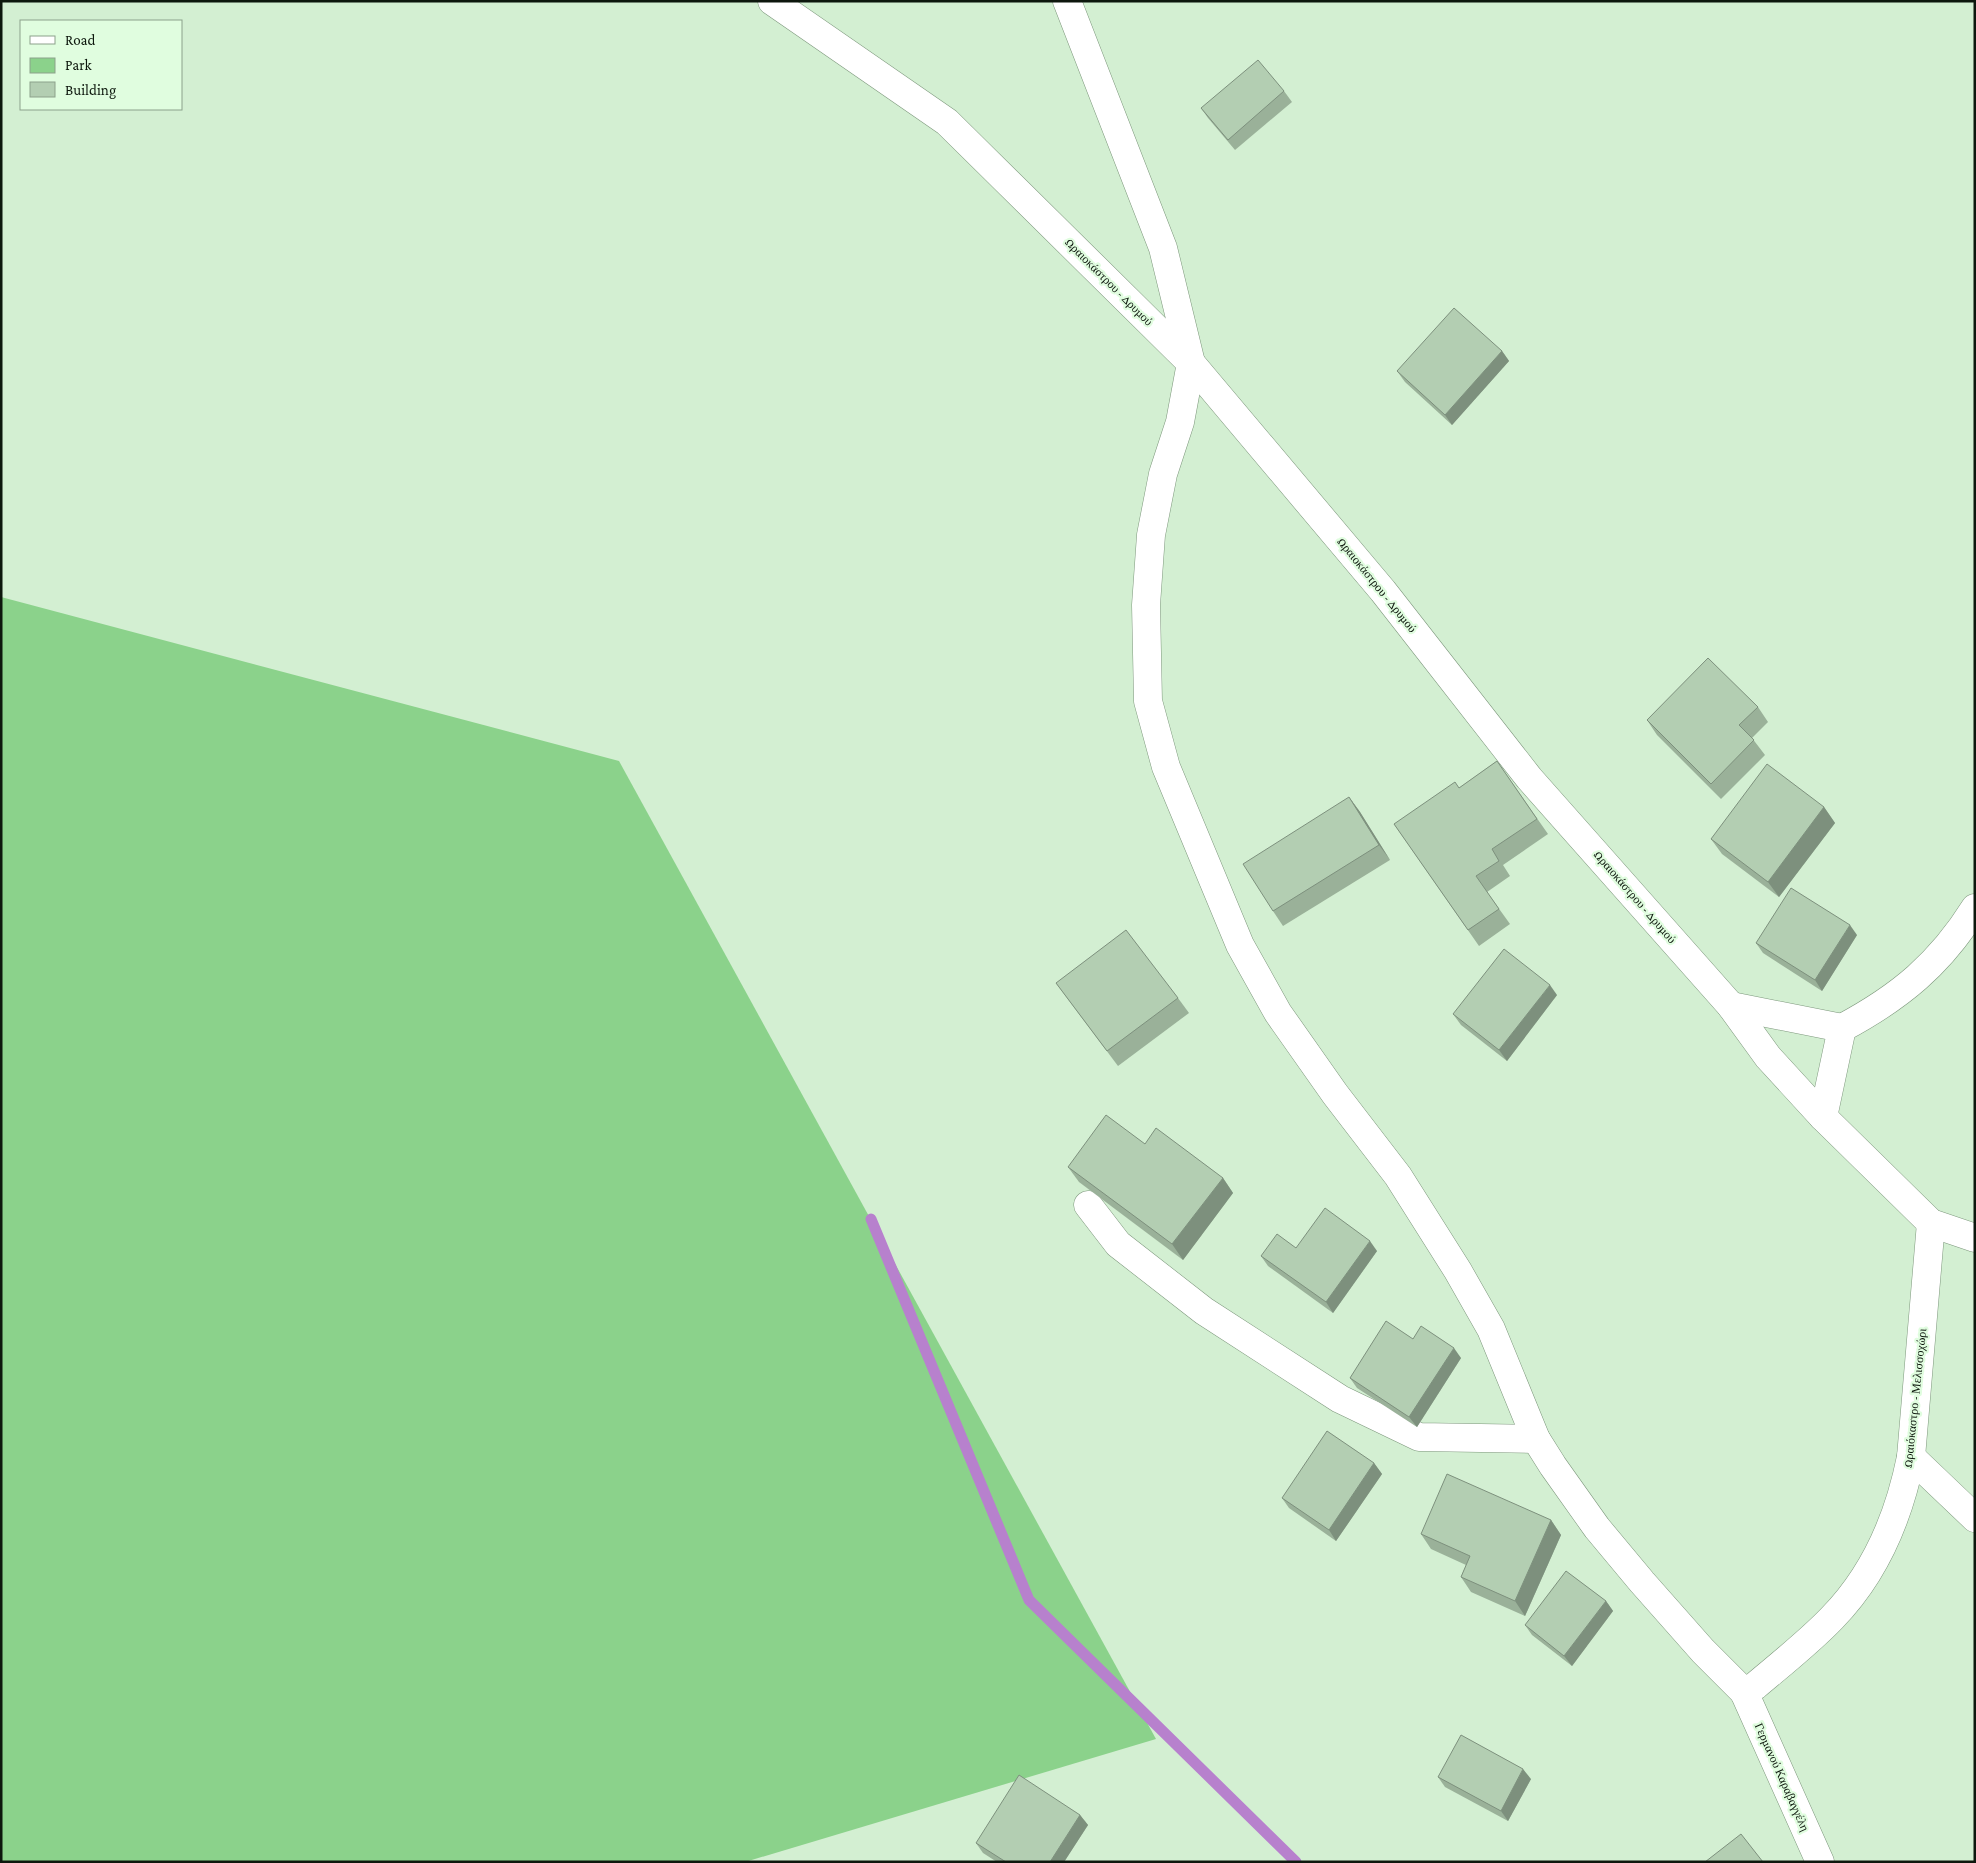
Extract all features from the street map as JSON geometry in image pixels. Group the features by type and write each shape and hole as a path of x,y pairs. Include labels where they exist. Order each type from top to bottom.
{"street":[{"name":"Ωραιοκάστρου - Δρυμού","path":"772,1 947,122 1191,362 1383,591 1529,778 1731,1006 1768,1056 1823,1117 1931,1223"},
{"path":"1067,1 1163,248 1191,362 1180,422 1163,474 1151,534 1147,587 1148,701 1166,767 1240,945 1278,1013 1398,1176 1458,1271 1491,1329 1536,1439 1552,1466 1598,1528 1642,1582 1703,1651 1744,1692"},
{"path":"1731,1006 1842,1028 1874,1011 1925,972 1951,943 1975,908"},
{"path":"1823,1117 1842,1028"},
{"path":"1088,1205 1118,1244 1204,1311 1340,1399 1418,1437 1536,1439"},
{"path":"1931,1223 1975,1238"},
{"name":"Ωραιόκαστρο - Μελισσοχώρι","path":"1744,1692 1755,1686 1832,1618 1861,1584 1886,1542 1905,1487 1911,1457 1931,1223"},
{"path":"1911,1457 1975,1518"},
{"name":"Γερμανού Καραβαγγέλη","path":"1744,1692 1820,1862"}],"green space":[{"path":"1,597 619,761 1156,1739 745,1862 1,1862"}],"building":[{"path":"1258,60 1284,91 1228,140 1201,108"},
{"path":"1454,308 1502,351 1445,415 1397,371"},
{"path":"1708,658 1758,707 1739,725 1754,740 1711,784 1647,720"},
{"path":"1497,761 1537,819 1492,849 1499,861 1476,876 1499,909 1468,930 1394,824 1455,782 1459,788"},
{"path":"1767,764 1824,807 1768,882 1711,839"},
{"path":"1349,797 1379,845 1273,911 1243,864"},
{"path":"1791,888 1850,925 1815,980 1756,943"},
{"path":"1126,930 1178,998 1107,1051 1056,983"},
{"path":"1504,949 1550,985 1499,1050 1453,1014"},
{"path":"1106,1115 1145,1144 1156,1128 1223,1178 1172,1244 1068,1167"},
{"path":"1325,1208 1370,1241 1326,1302 1261,1256 1277,1234 1296,1248"},
{"path":"1386,1321 1413,1339 1421,1326 1454,1348 1409,1417 1350,1378"},
{"path":"1327,1431 1374,1463 1329,1530 1282,1498"},
{"path":"1447,1474 1551,1520 1515,1601 1461,1577 1470,1556 1421,1534"},
{"path":"1566,1571 1606,1601 1564,1656 1525,1625"},
{"path":"1461,1735 1523,1769 1501,1811 1438,1777"},
{"path":"1019,1775 1080,1815 1050,1862 1006,1862 976,1843"},
{"path":"1741,1834 1763,1862 1705,1862"}],"waterway":[{"path":"871,1219 1029,1600 1296,1862"}]}
